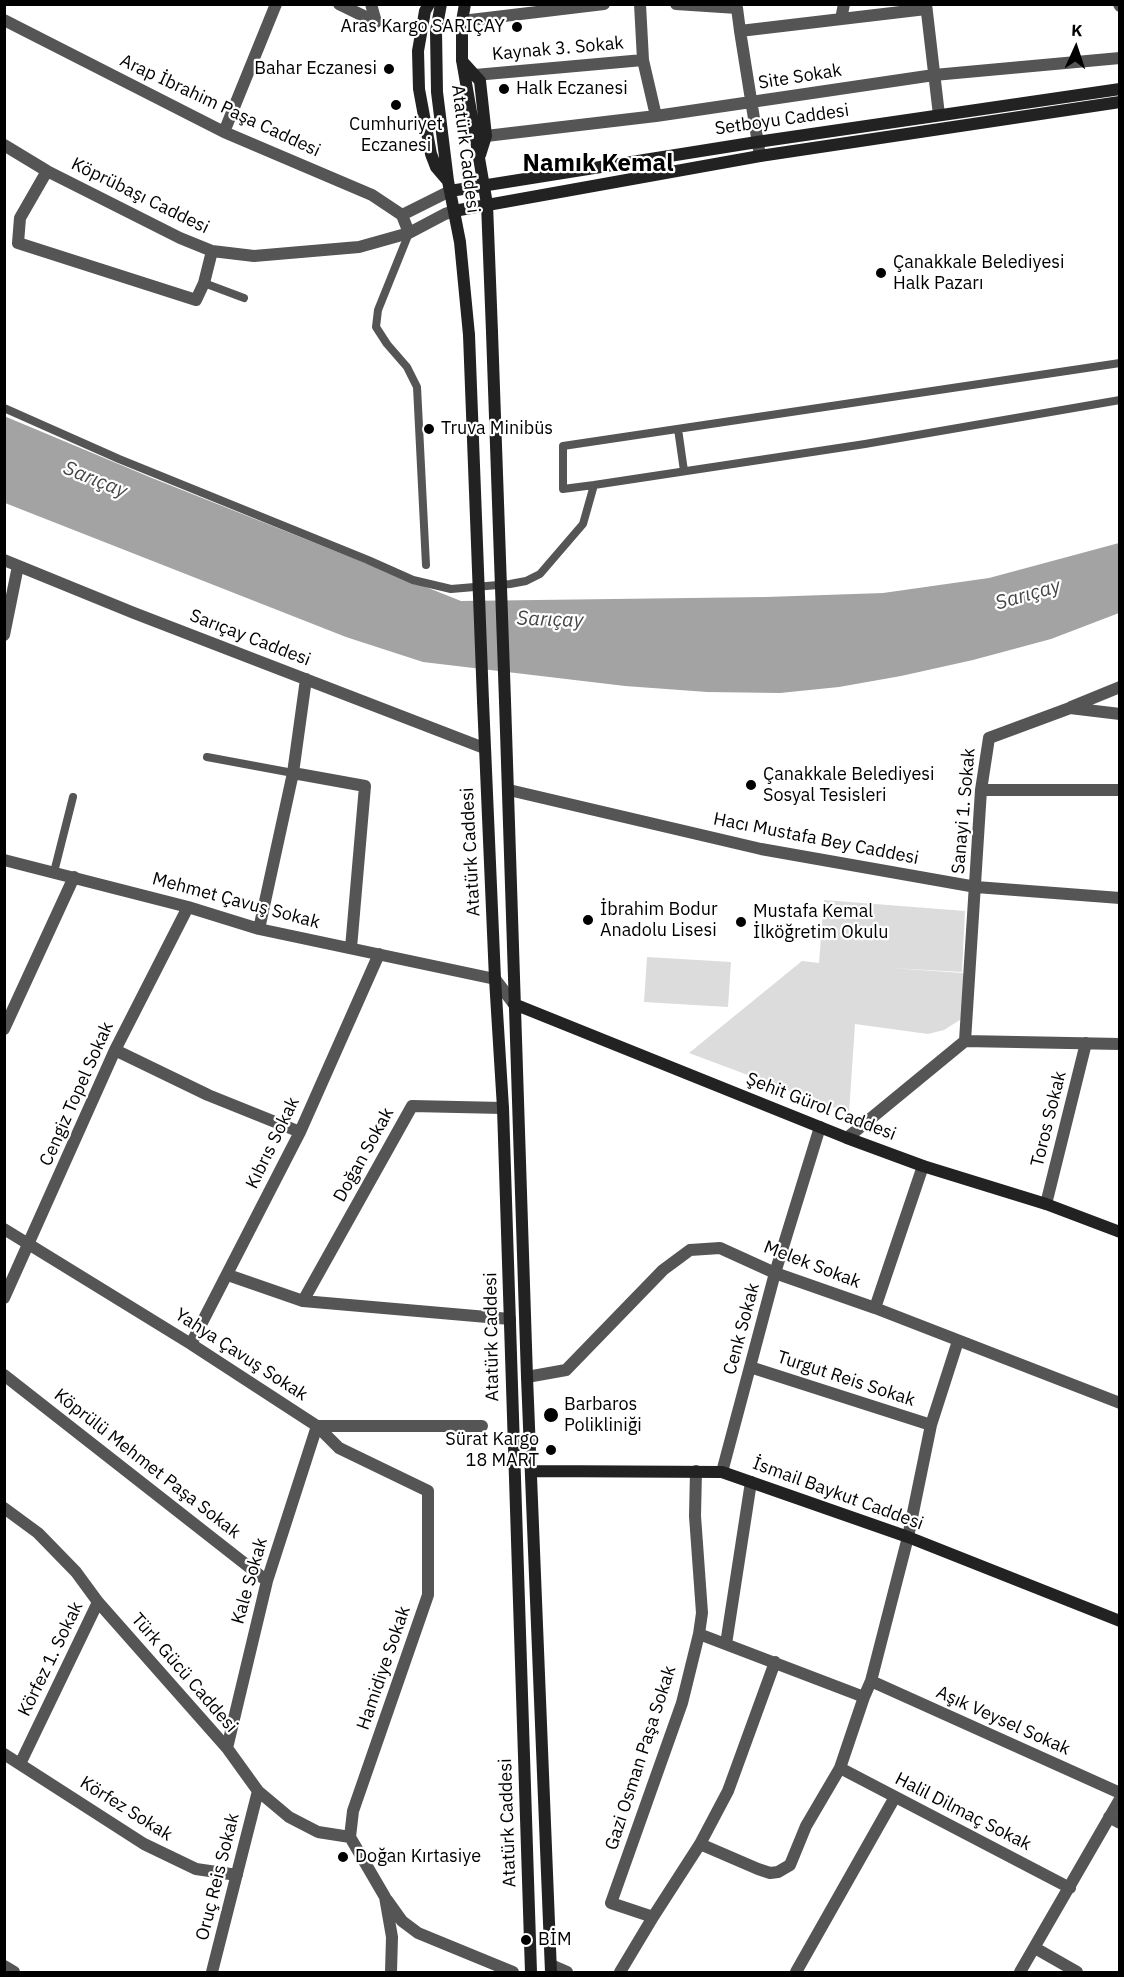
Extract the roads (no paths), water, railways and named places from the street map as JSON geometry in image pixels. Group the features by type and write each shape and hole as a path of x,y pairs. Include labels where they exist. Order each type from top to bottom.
{"main road":[{"path":"429,4 425,11 418,51 419,89 431,154 436,167 449,186"},
{"name":"Atatürk Caddesi","path":"441,4 436,31 437,92 449,186 460,242 469,335 484,748 503,1108 531,1972"},
{"name":"Atatürk Caddesi","path":"465,4 462,21 462,60 487,204 509,790 526,1377 551,1969"},
{"path":"462,60 480,81 486,136 478,159"},
{"name":"Setboyu Caddesi","path":"449,186 482,184 1119,88"},
{"name":"Setboyu Caddesi","path":"454,211 760,156 1119,102"},
{"name":"Şehit Gürol Caddesi","path":"514,1004 847,1138 923,1166 1046,1204 1119,1232"},
{"name":"İsmail Baykut Caddesi","path":"531,1471 722,1472 908,1537 1119,1621"}],"street":[{"path":"224,132 276,4"},
{"path":"339,4 376,22 370,4"},
{"path":"462,21 604,4"},
{"path":"640,4 643,60 656,116"},
{"path":"841,19 844,4"},
{"path":"682,5 737,8 760,156"},
{"path":"740,31 926,7 939,115"},
{"name":"Arap İbrahim Paşa Caddesi","path":"4,20 224,132 372,195 402,215"},
{"name":"Site Sokak","path":"486,136 656,116 934,75 1119,58"},
{"name":"Kaynak 3. Sokak","path":"475,75 643,60"},
{"name":"Köprübaşı Caddesi","path":"4,145 47,171 81,186 180,238 212,251 254,255 359,247 409,233 454,211"},
{"path":"47,171 20,218 18,243 196,300 204,283 212,251"},
{"path":"409,233 402,215 449,186"},
{"name":"Sarıçay Caddesi","path":"4,560 134,613 484,748"},
{"path":"4,635 18,566"},
{"path":"259,929 293,772 306,679"},
{"path":"1070,708 1119,687"},
{"path":"1070,708 1119,714"},
{"name":"Sanayi 1. Sokak","path":"965,1041 981,790 989,738 1070,708"},
{"path":"293,772 365,786 351,948"},
{"name":"Hacı Mustafa Bey Caddesi","path":"509,790 761,849 976,887 1119,898"},
{"path":"981,790 1119,790"},
{"name":"Mehmet Çavuş Sokak","path":"4,860 188,907 259,929 495,979"},
{"path":"4,1029 74,877"},
{"name":"Cengiz Topel Sokak","path":"4,1299 115,1050 188,907"},
{"name":"Kıbrıs Sokak","path":"191,1344 300,1132 379,954"},
{"path":"495,979 514,1004"},
{"path":"847,1138 965,1041 1119,1044"},
{"name":"Toros Sokak","path":"1046,1204 1086,1043"},
{"path":"115,1050 208,1095 300,1132"},
{"name":"Doğan Sokak","path":"303,1301 412,1106 503,1108"},
{"name":"Cenk Sokak","path":"722,1472 775,1273 820,1127"},
{"path":"875,1308 923,1166"},
{"name":"Yahya Çavuş Sokak","path":"4,1229 191,1344 318,1426 482,1426"},
{"name":"Melek Sokak","path":"526,1377 566,1370 663,1270 690,1250 720,1248 775,1273 875,1308 1119,1403"},
{"path":"228,1275 303,1301 510,1319"},
{"path":"700,1844 758,1869 770,1873 778,1872 790,1865 806,1826 840,1768 871,1681 908,1537 931,1425 958,1341"},
{"name":"Turgut Reis Sokak","path":"750,1367 931,1425"},
{"name":"Köprülü Mehmet Paşa Sokak","path":"4,1375 267,1581"},
{"name":"Kale Sokak","path":"227,1748 267,1581 318,1426"},
{"name":"Hamidiye Sokak","path":"318,1426 339,1448 428,1491 428,1595 353,1811 350,1837"},
{"name":"Gazi Osman Paşa Sokak","path":"653,1917 611,1903 682,1703 699,1634 702,1612 695,1516 696,1472"},
{"path":"726,1644 751,1482"},
{"name":"Türk Gücü Caddesi","path":"4,1508 38,1533 76,1572 98,1602 227,1748 258,1791 289,1817 318,1832 350,1837"},
{"name":"Körfez 1. Sokak","path":"20,1764 98,1602"},
{"path":"699,1634 864,1697"},
{"path":"620,1972 700,1844 728,1791 775,1662"},
{"name":"Aşık Veysel Sokak","path":"871,1681 1119,1793"},
{"name":"Körfez Sokak","path":"4,1754 144,1844 196,1869 237,1875"},
{"name":"Halil Dilmaç Sokak","path":"840,1768 1070,1888"},
{"name":"Oruç Reis Sokak","path":"212,1972 258,1791"},
{"path":"796,1972 895,1797"},
{"path":"1020,1972 1070,1888 1114,1821 1119,1799"},
{"path":"350,1837 402,1922 418,1933 513,1972"},
{"path":"385,1897 392,1937 391,1972"},
{"path":"1035,1948 1077,1972"},
{"path":"4,1966 14,1972"},
{"path":"551,1969 567,1972"}],"lane":[{"path":"409,233 378,310 376,327 407,367 417,387 426,565"},
{"path":"204,283 244,298"},
{"path":"1119,363 563,446 563,489 865,444 1119,400"},
{"path":"4,408 119,459 413,580 451,588 510,584 526,581 540,574 584,524 594,485"},
{"path":"678,429 684,471"},
{"path":"207,757 293,772"},
{"path":"54,872 73,798"}],"water":[{"name":"Sarıçay","path":"4,416 152,478 461,601 883,593 989,578 1119,543 1119,613 1051,639 973,660 839,687 780,693 707,692 625,686 423,662 346,637 5,503"}],"place":[{"name":"Aras Kargo SARIÇAY","path":"517,27"},
{"name":"Bahar Eczanesi","path":"389,69"},
{"name":"Halk Eczanesi","path":"504,89"},
{"name":"Cumhuriyet Eczanesi","path":"396,105"},
{"name":"Çanakkale Belediyesi Halk Pazarı","path":"881,273"},
{"name":"Truva Minibüs","path":"429,429"},
{"name":"Çanakkale Belediyesi Sosyal Tesisleri","path":"751,785"},
{"name":"İbrahim Bodur Anadolu Lisesi","path":"588,920"},
{"name":"Mustafa Kemal İlköğretim Okulu","path":"741,922"},
{"name":"Barbaros Polikliniği","path":"551,1415"},
{"name":"Sürat Kargo 18 MART","path":"551,1450"},
{"name":"Doğan Kırtasiye","path":"343,1857"},
{"name":"BİM","path":"526,1940"}],"district":[{"name":"Namık Kemal","path":"598,164"}]}
